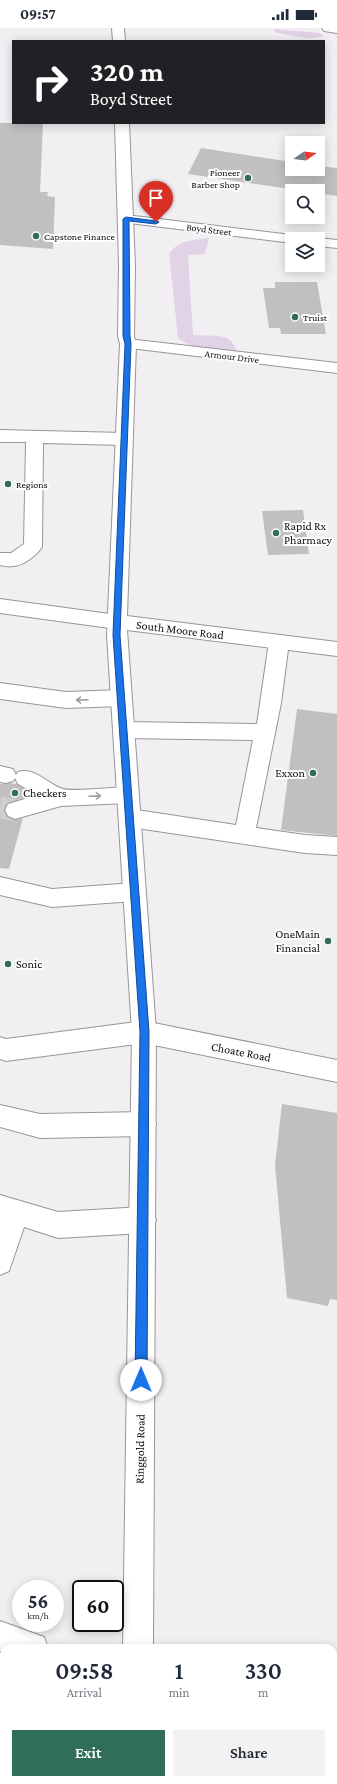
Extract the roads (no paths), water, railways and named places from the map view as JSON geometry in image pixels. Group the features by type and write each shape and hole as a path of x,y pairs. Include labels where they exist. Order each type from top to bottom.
{"main road":[{"path":"118,28 119,40"},
{"path":"328,28 337,29"},
{"name":"Ringgold Road","path":"122,124 126,219 126,336 128,344 117,622 144,1032 138,1644"},
{"name":"Boyd Street","path":"126,219 285,238"},
{"path":"325,243 337,244"},
{"name":"Armour Drive","path":"128,344 337,368"},
{"path":"0,436 124,439"},
{"path":"0,558 14,560 33,547 35,437"},
{"name":"South Moore Road","path":"0,606 337,650"},
{"path":"244,835 266,732 279,642"},
{"path":"0,691 66,700 121,698"},
{"path":"123,730 266,732"},
{"path":"10,776 61,798 129,807 244,835 306,844 337,846"},
{"path":"15,810 61,798"},
{"path":"0,886 52,898 134,892"},
{"name":"Choate Road","path":"0,1048 6,1050 144,1032 337,1071"},
{"path":"0,1116 40,1126 144,1124"},
{"path":"0,1262 8,1210 58,1225 143,1220"},
{"path":"0,1636 22,1644"}],"tunnel":[{"path":"0,808 15,810"}],"place":[{"name":"Pioneer Barber Shop","path":"248,178"},
{"name":"Capstone Finance","path":"36,236"},
{"name":"Truist","path":"295,317"},
{"name":"Regions","path":"8,484"},
{"name":"Rapid Rx Pharmacy","path":"276,533"},
{"name":"Exxon","path":"313,773"},
{"name":"Checkers","path":"15,793"},
{"name":"OneMain Financial","path":"328,941"},
{"name":"Sonic","path":"8,964"}]}
